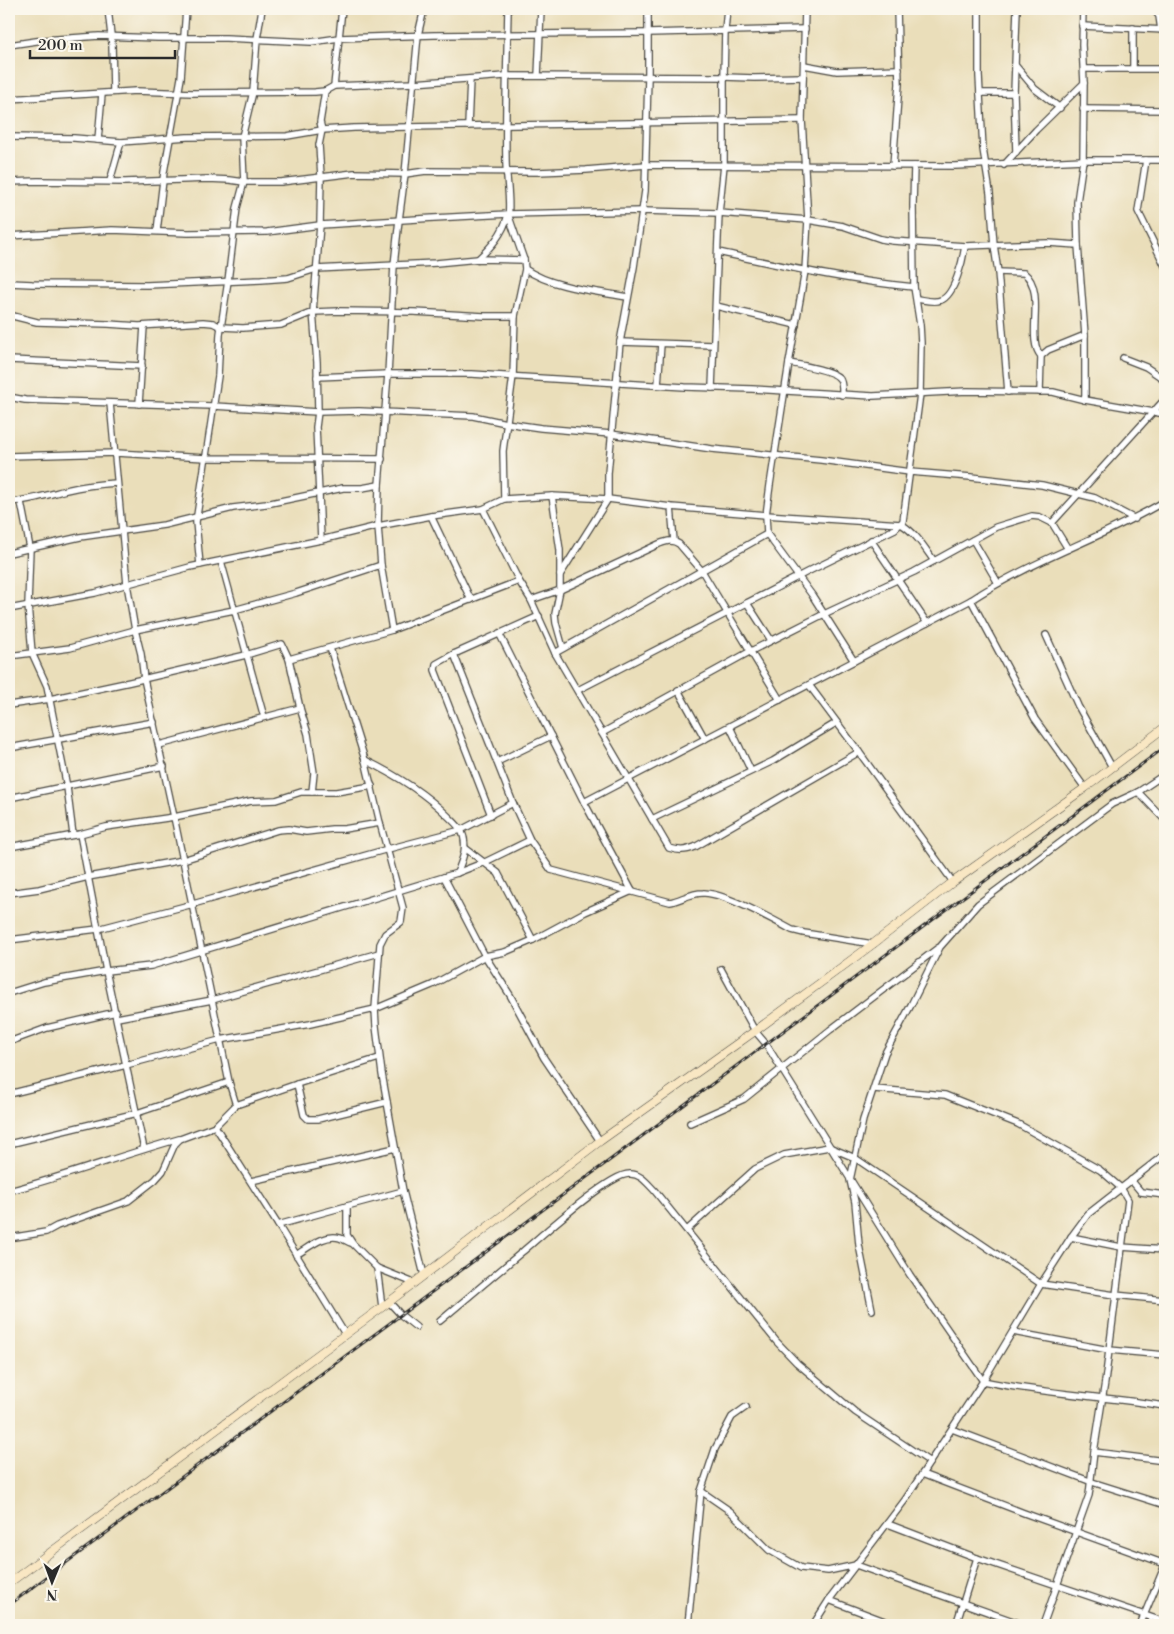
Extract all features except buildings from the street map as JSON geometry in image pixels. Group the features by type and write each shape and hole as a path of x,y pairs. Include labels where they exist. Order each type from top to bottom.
{"street":[{"path":"108,9 113,92"},
{"path":"157,232 163,180 179,92 186,9"},
{"path":"200,565 196,527 197,516 218,376 221,327 237,208 244,182 242,137 253,92 257,39 262,9"},
{"path":"334,86 342,9"},
{"path":"392,630 381,565 378,526 379,485 398,220 405,174 418,35 424,9"},
{"path":"504,498 503,451 513,376 515,316 524,269 524,260 508,214 505,76 508,9"},
{"path":"538,76 541,9"},
{"path":"560,575 608,500 608,473 620,342 643,211 646,165 648,9"},
{"path":"712,388 719,213 724,165 724,77 727,9"},
{"path":"805,9 802,120 808,220 805,271 766,515 767,534 798,576 854,661"},
{"path":"893,166 899,69 897,9"},
{"path":"979,9 983,149 990,193 1008,392"},
{"path":"1016,152 1014,93 1017,9"},
{"path":"1083,9 1083,160 1077,202 1078,245 1085,335 1085,400"},
{"path":"1082,26 1163,30 1159,16 1153,9"},
{"path":"1133,28 1133,68"},
{"path":"9,45 43,40 99,36 310,42 339,38 418,35 648,33 805,29"},
{"path":"804,65 837,71 899,69"},
{"path":"1015,65 1035,89 1060,108"},
{"path":"1084,69 1165,69"},
{"path":"9,99 113,92 282,93 325,91 334,86 505,76 803,77"},
{"path":"468,126 470,79"},
{"path":"1004,165 1084,84"},
{"path":"321,540 316,427 318,377 313,312 320,225 321,176 319,145 322,130 320,122 325,91"},
{"path":"980,93 1014,93"},
{"path":"98,140 102,94"},
{"path":"1083,109 1165,110"},
{"path":"9,138 74,138 121,142 171,138 287,136 322,130 409,127 802,120"},
{"path":"110,181 121,142"},
{"path":"9,182 208,179 244,182 281,182 354,173 405,174 426,171 586,170 646,165 914,166 1004,165 1083,160 1165,160"},
{"path":"1146,160 1138,211 1165,266"},
{"path":"578,690 798,576 895,529 901,524 904,516 920,394 921,343 914,287 914,166"},
{"path":"9,236 112,230 188,233 267,232 320,225 398,220 508,214 643,211 719,213 808,220 843,226 881,239 965,246 1048,243 1078,245"},
{"path":"478,259 492,246 508,214"},
{"path":"917,299 934,301 942,300 947,296 963,261 965,246"},
{"path":"718,252 805,271 914,287"},
{"path":"9,283 147,285 288,278 316,269 441,263 478,259 524,260"},
{"path":"524,269 537,277 628,297"},
{"path":"998,272 1024,273 1030,280 1035,302 1036,348 1041,356 1040,392"},
{"path":"716,306 796,325"},
{"path":"9,315 37,322 144,326 203,322 221,327 243,328 281,325 313,312 391,311 515,316"},
{"path":"139,404 144,326"},
{"path":"1041,356 1048,350 1085,335"},
{"path":"620,342 713,346"},
{"path":"658,385 661,344"},
{"path":"1123,358 1146,367 1165,380"},
{"path":"9,360 142,366"},
{"path":"789,363 832,374 839,378 842,394"},
{"path":"318,377 388,374 472,374 873,396 967,392 1053,392 1085,400 1165,414"},
{"path":"9,397 25,400 213,406 318,412 359,411 473,416 541,428 611,434 712,449 1031,484 1095,498 1135,519"},
{"path":"1052,523 1165,399"},
{"path":"110,403 127,584 135,630 220,1040 236,1105"},
{"path":"9,456 116,453 206,458 382,459"},
{"path":"9,502 21,502 68,490 117,483"},
{"path":"9,554 30,548 122,530 164,525 233,508 343,488 362,488 379,485"},
{"path":"552,496 560,550 560,590 555,614 563,648"},
{"path":"9,609 95,593 220,560 321,540 378,526 483,509 504,498 552,496 766,515 901,524 916,535 934,561"},
{"path":"584,802 971,600 998,583 1135,519 1165,501"},
{"path":"21,502 30,548 28,605 32,653 44,678 50,699 68,787 73,835"},
{"path":"671,507 674,541"},
{"path":"483,509 519,581 531,600 556,653 669,848 686,851 859,752"},
{"path":"431,516 471,600"},
{"path":"602,732 771,640 898,580 996,527 1032,516 1040,517 1052,523 1068,549"},
{"path":"556,653 767,534"},
{"path":"531,600 560,590 668,540 674,541 702,571 780,700"},
{"path":"871,540 927,623"},
{"path":"973,540 998,583"},
{"path":"220,560 264,716"},
{"path":"9,656 70,648 135,630 234,610 296,593 381,565"},
{"path":"289,659 392,630 519,581"},
{"path":"971,600 1036,719 1084,788"},
{"path":"747,603 771,640"},
{"path":"491,815 434,668 438,662 454,654 539,616"},
{"path":"499,633 584,802 632,891"},
{"path":"1046,635 1078,706 1112,767"},
{"path":"9,705 50,699 144,679 246,655 282,644 289,659 308,734 314,765 312,792"},
{"path":"330,648 365,760 380,824 404,908 403,917 398,926 385,934 382,939 379,953 375,1009 379,1058 395,1148 403,1191 424,1275"},
{"path":"454,654 513,803 530,840 548,867 554,872 670,902 685,896 705,893 720,896 792,930 873,944"},
{"path":"809,685 953,882"},
{"path":"678,690 705,739"},
{"path":"159,745 300,708"},
{"path":"9,748 154,722"},
{"path":"652,819 778,758 836,723"},
{"path":"730,727 752,771"},
{"path":"9,1583 389,1302 600,1141 755,1032 953,882 1165,727"},
{"path":"497,762 552,736"},
{"path":"365,760 392,773 436,804 461,830 466,848 457,873"},
{"path":"9,798 164,766"},
{"path":"690,1123 744,1100 781,1068 940,947 978,904 1112,804 1138,792 1165,774"},
{"path":"9,847 251,801 276,800 301,792 336,792 372,786"},
{"path":"1138,792 1165,820"},
{"path":"9,940 98,929 193,904 461,830 513,803"},
{"path":"9,894 39,890 88,877 183,860 278,830 289,829 306,832 380,824"},
{"path":"80,834 106,971 144,1149"},
{"path":"9,993 44,982 106,971 151,966 261,931 457,873 485,862 530,840"},
{"path":"466,848 499,875 533,940"},
{"path":"444,877 485,956 510,995 544,1058 600,1141"},
{"path":"9,1094 220,1040 310,1024 375,1009 432,985 485,956 505,952 533,940 585,912 632,891"},
{"path":"872,1310 859,1245 855,1202 850,1180 854,1158 863,1120 885,1053 940,947"},
{"path":"9,1042 48,1028 212,1000 379,953"},
{"path":"721,969 755,1032 766,1044 910,1275 983,1381 1018,1388 1165,1406"},
{"path":"9,1191 180,1139 215,1126 236,1105 379,1058"},
{"path":"9,1144 137,1112 229,1082"},
{"path":"297,1084 304,1115 308,1119 318,1119 387,1102"},
{"path":"874,1089 945,1095 1018,1124 1100,1170 1121,1188 1127,1197 1128,1202 1103,1397 1094,1452 1092,1482 1043,1625"},
{"path":"215,1126 345,1334"},
{"path":"9,1238 46,1232 128,1201 155,1180 163,1171 175,1144 180,1139"},
{"path":"686,1230 755,1169 784,1155 829,1147 854,1158 1041,1284 1165,1300"},
{"path":"251,1181 395,1148"},
{"path":"812,1625 856,1564 888,1524 922,1474 983,1381 1041,1284 1088,1214 1165,1154"},
{"path":"440,1321 580,1204 622,1176 629,1174 638,1175 686,1230 776,1341 797,1363 855,1412 930,1462"},
{"path":"1131,1180 1141,1192 1165,1195"},
{"path":"278,1225 403,1191"},
{"path":"347,1206 348,1235 353,1244 377,1268 414,1283"},
{"path":"1072,1236 1121,1247 1165,1250"},
{"path":"296,1255 321,1240 332,1237 340,1238 353,1244"},
{"path":"377,1268 382,1307"},
{"path":"389,1302 416,1327"},
{"path":"1012,1332 1109,1350 1165,1355"},
{"path":"688,1625 701,1492 715,1449 732,1418 746,1407"},
{"path":"952,1429 1092,1482 1165,1505"},
{"path":"1094,1452 1165,1461"},
{"path":"922,1474 1165,1564 1140,1625"},
{"path":"701,1492 730,1511 770,1550 801,1568 828,1571 856,1564 1024,1625"},
{"path":"888,1524 977,1558 1165,1622"},
{"path":"956,1625 977,1558"},
{"path":"829,1600 895,1625"}],"railway":[{"path":"9,1605 1165,747"}]}
